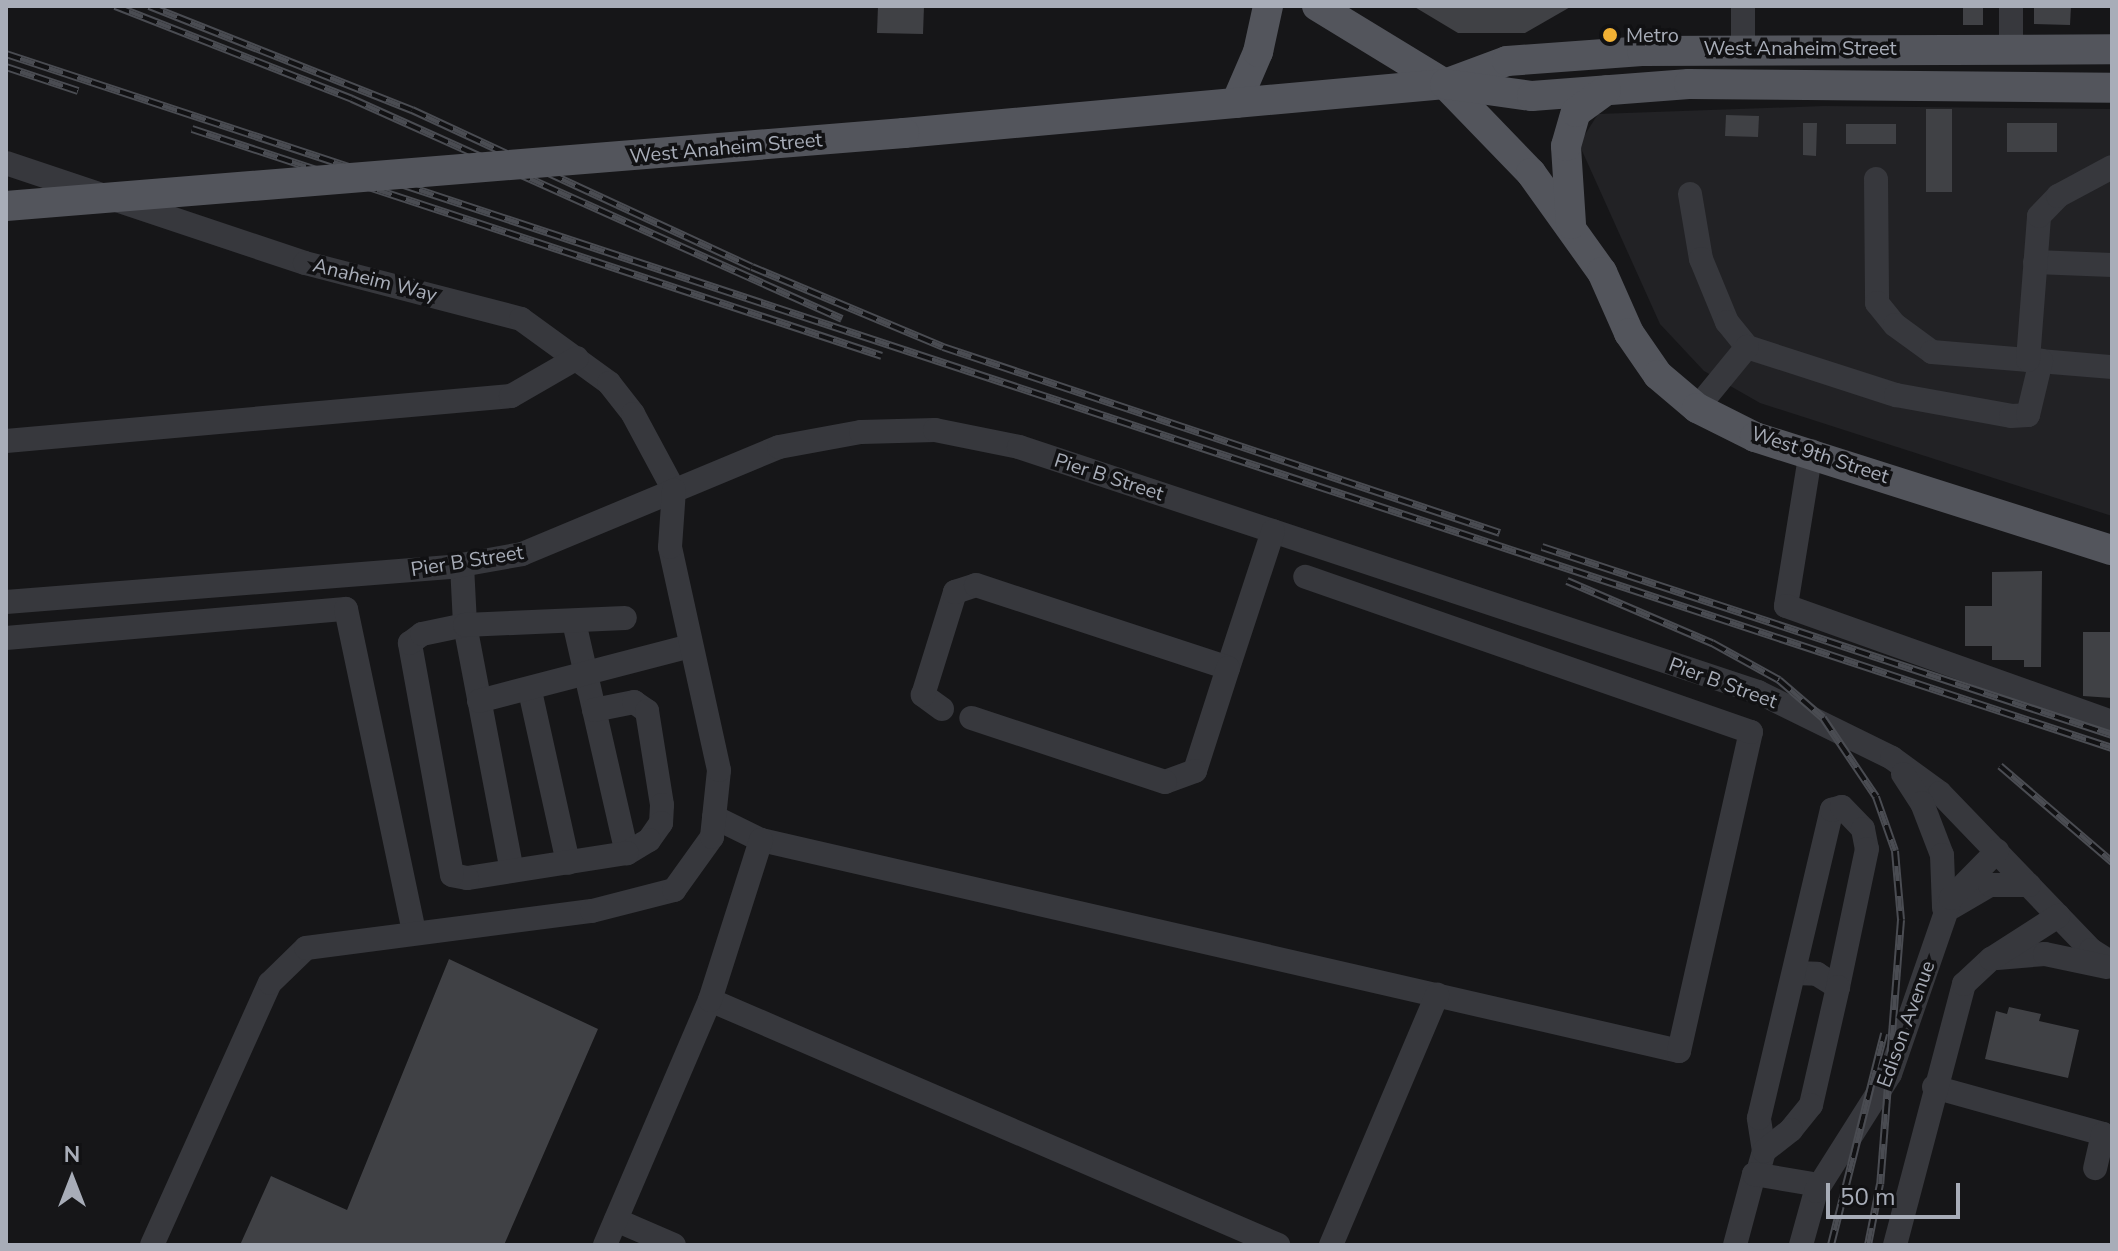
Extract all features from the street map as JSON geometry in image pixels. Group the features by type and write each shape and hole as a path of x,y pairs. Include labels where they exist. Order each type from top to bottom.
{"main road":[{"path":"1236,103 1258,52 1268,6"},
{"path":"1317,6 1445,84"},
{"name":"West Anaheim Street","path":"1445,84 1507,61 1743,47 2112,49"},
{"name":"West Anaheim Street","path":"6,206 904,133 1445,84 1532,96 1606,90 1880,83 2112,88"},
{"name":"West 9th Street","path":"1445,84 1531,173 1602,272 1629,333 1658,375 1697,408 1755,437 1811,451 2112,550"},
{"path":"1572,230 1566,146 1576,112 1606,90"}],"street":[{"path":"1743,6 1743,47"},
{"path":"2011,6 2011,48"},
{"name":"Anaheim Way","path":"6,163 305,263 504,313 577,358 609,383 633,414 674,490"},
{"path":"1690,194 1701,259 1727,322 1747,347 1896,395 2011,416 2028,415 2034,361 2035,262 2039,216 2058,196 2112,167"},
{"path":"1876,179 1877,303 1895,325 1932,352 2112,367"},
{"path":"2035,262 2112,265"},
{"path":"1697,408 1747,347"},
{"path":"6,441 511,396 577,358"},
{"name":"Pier B Street","path":"6,602 462,565 522,554 779,447 861,432 935,430 1019,447 1758,692 1892,758 1940,793 2058,916 2112,966"},
{"path":"1811,451 1786,606 2112,722"},
{"path":"152,1245 270,983 306,948 592,911 674,890 712,837 719,770 670,547 674,490"},
{"path":"971,718 1165,782 1195,771 1273,531"},
{"path":"462,565 465,625 512,871"},
{"path":"714,817 761,840 1679,1051 1751,732 1305,577"},
{"path":"942,709 923,695 955,592 976,585 1228,668"},
{"path":"6,638 346,609 414,933"},
{"path":"594,710 634,702 647,711 661,823 649,840 627,853 459,878 449,869 410,643 422,634 465,625 625,618"},
{"path":"574,622 627,853"},
{"path":"479,701 586,677 690,646"},
{"path":"530,691 568,863"},
{"path":"1892,758 1933,825 1942,855 1944,914"},
{"path":"1735,1245 1752,1178 1761,1161 1811,1105 1867,849 1863,829 1842,807 1832,810 1759,1118 1761,1161"},
{"path":"605,1245 710,1000 761,840"},
{"name":"Edison Avenue","path":"1801,1245 1819,1185 1890,1074 1944,914 1962,882 1997,851"},
{"path":"1944,914 1964,897 1990,885 2029,885"},
{"path":"1895,1245 1934,1087 1964,984 1991,959 2058,916"},
{"path":"1991,959 2045,954 2112,966"},
{"path":"1794,973 1817,974 1838,987"},
{"path":"1331,1245 1437,995"},
{"path":"710,1000 1278,1245"},
{"path":"1934,1087 2103,1134 2095,1168"},
{"path":"1761,1161 1819,1185"},
{"path":"616,1220 674,1245"}],"shaded area":[{"path":"1824,106 2112,109 2112,516 1760,403 1704,371 1660,324 1579,144 1598,114"}],"building":[{"path":"878,6 924,6 923,34 877,33"},
{"path":"1413,6 1572,6 1525,33 1458,33"},
{"path":"1963,6 1983,6 1983,25 1963,25"},
{"path":"2034,6 2071,6 2070,25 2034,24"},
{"path":"1926,109 1952,109 1952,192 1926,192"},
{"path":"1726,115 1759,116 1758,137 1725,136"},
{"path":"1803,123 1817,123 1816,156 1803,155"},
{"path":"2007,123 2057,123 2057,152 2007,152"},
{"path":"1846,124 1896,124 1896,144 1846,144"},
{"path":"2042,571 2041,667 2024,667 2024,660 1992,660 1992,646 1965,646 1965,606 1992,606 1992,572"},
{"path":"2083,632 2112,632 2112,698 2083,696"},
{"path":"449,959 598,1029 504,1245 240,1245 271,1176 347,1210"},
{"path":"2009,1007 2041,1014 2039,1021 2079,1030 2068,1078 1985,1059 1996,1011 2007,1014"}],"railway":[{"path":"115,6 352,99 842,319"},
{"path":"149,6 412,110 752,267 943,347 1500,533"},
{"path":"6,54 2112,748"},
{"path":"6,67 78,91"},
{"path":"192,129 882,356"},
{"path":"1542,547 2112,735"},
{"path":"1567,581 1712,643 1779,680 1823,718 1876,797 1895,851 1901,920 1880,1184 1868,1245"},
{"path":"2000,766 2112,862"},
{"path":"1831,1245 1884,1034"}],"place":[{"name":"Metro","path":"1610,35"}]}
